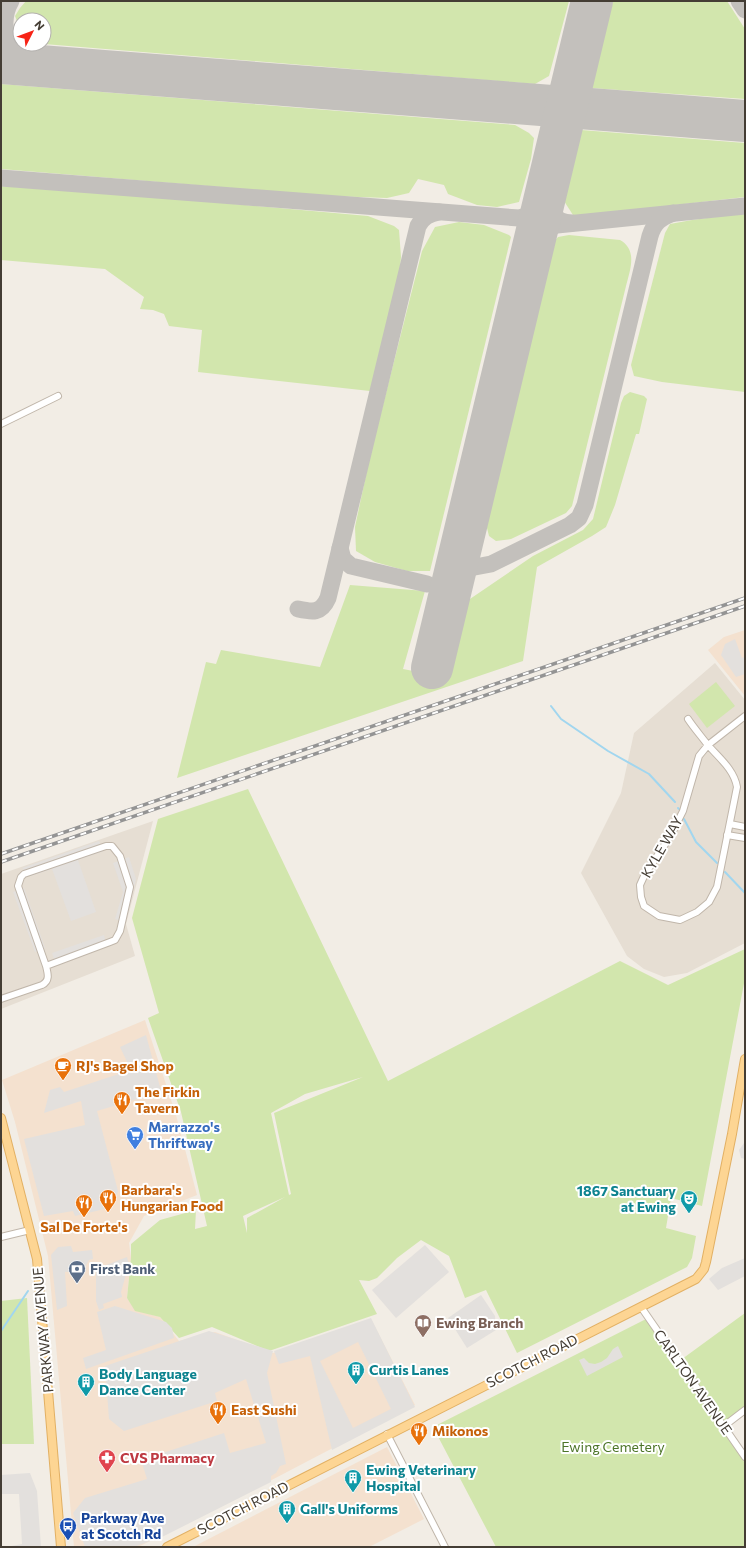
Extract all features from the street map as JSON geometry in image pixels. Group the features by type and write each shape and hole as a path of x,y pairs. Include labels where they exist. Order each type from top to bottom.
{"main road":[{"name":"SCOTCH ROAD","path":"166,1547 696,1279 704,1268 732,1134 745,1059"},
{"name":"PARKWAY AVENUE","path":"1,1118 3,1133 37,1259 61,1547"}],"street":[{"path":"1,424 58,396"},
{"name":"KYLE WAY","path":"688,719 708,745 732,772 736,779 737,787 717,887 709,902 697,912 680,920 659,916 644,906 641,897 640,885 645,874 670,837 683,811 699,756 708,745 745,716"},
{"path":"730,824 745,827"},
{"path":"727,835 745,838"},
{"path":"1,998 46,983 48,980 46,966 18,886 21,877 24,874 106,846 112,846 120,856 130,888 118,936 110,942 46,966"},
{"path":"1,1237 30,1230"},
{"name":"CARLTON AVENUE","path":"641,1307 745,1457"},
{"path":"724,1426 745,1410"},
{"path":"388,1434 445,1547"}],"shaded area":[{"path":"745,630 745,696 708,650 724,637"},
{"path":"735,639 742,658 745,657 745,674 736,677 721,655 725,644"},
{"path":"715,663 745,700 745,943 687,973 664,977 644,969 627,956 581,873 621,793 634,733"},
{"path":"153,821 126,924 135,956 1,1009 1,874"},
{"path":"99,841 104,851 78,860 96,912 71,921 52,869 31,876 22,868"},
{"path":"129,857 136,879 126,922 115,919 123,892 113,863"},
{"path":"24,888 45,948 35,952 13,892"},
{"path":"104,935 107,946 56,965 52,953"},
{"path":"145,1020 176,1115 197,1195 144,1216 129,1243 131,1258 127,1298 135,1310 160,1317 179,1341 215,1332 273,1353 371,1319 415,1405 226,1504 138,1547 74,1547 48,1256 15,1122 2,1080"},
{"path":"146,1035 163,1098 137,1099 97,1111 118,1191 113,1207 75,1216 73,1211 44,1216 24,1139 85,1125 81,1101 44,1113 50,1090 60,1087 64,1092 131,1070 120,1047"},
{"path":"744,1143 745,1159 741,1158 739,1150"},
{"path":"425,1245 449,1272 396,1318 372,1290"},
{"path":"71,1246 73,1252 92,1250 93,1259 89,1260 83,1271 65,1272 67,1306 57,1310 51,1255 58,1247"},
{"path":"127,1257 129,1264 121,1292 122,1297 103,1304 104,1308 99,1310 96,1301 96,1269"},
{"path":"745,1258 745,1276 718,1290 709,1279 722,1268"},
{"path":"481,1295 495,1316 496,1330 467,1348 448,1318"},
{"path":"115,1306 166,1322 172,1328 174,1338 86,1369 83,1358 106,1350 97,1312"},
{"path":"371,1318 415,1407 332,1450 310,1356 279,1364 274,1351","holes":["358,1342 391,1409 353,1428 320,1361"]},
{"path":"209,1331 273,1351 267,1373 286,1464 280,1466 276,1473 271,1476 271,1482 164,1536 134,1547 85,1547 73,1513 85,1498 147,1479 141,1460 224,1433 230,1453 266,1443 246,1379 215,1393 217,1401 124,1431 109,1419 105,1366"},
{"path":"618,1346 623,1357 587,1376 579,1360 584,1358 589,1363 595,1364 601,1362 607,1358 613,1349"},
{"path":"387,1447 424,1519 369,1547 193,1547"},
{"path":"30,1473 37,1491 41,1547 6,1547 22,1544 19,1494 1,1494 1,1475"}],"green space":[{"path":"26,1 569,1 549,76 535,84 52,45 52,12 18,12"},
{"path":"613,1 727,1 745,29 745,99 591,88"},
{"path":"1,84 515,125 529,133 534,138 531,159 519,202 497,207 477,205 448,194 444,185 418,179 409,193 387,198 330,196 1,169"},
{"path":"581,130 745,143 745,197 580,216 573,215 564,201"},
{"path":"1,186 190,200 368,216 394,226 399,230 401,257 400,268 370,391 198,372 202,330 169,326 164,314 153,310 140,309 144,297 105,269 1,260"},
{"path":"745,213 745,392 662,382 634,376 631,365 665,233 670,224"},
{"path":"459,222 484,225 511,237 430,571 407,571 375,562 356,551 355,527 370,456 422,251 435,227"},
{"path":"569,235 620,240 626,244 629,249 631,255 631,267 572,506 566,513 511,539 496,541 489,536 486,524 554,242 558,237"},
{"path":"630,392 644,396 647,399 639,434 636,434 615,505 606,527 537,567 523,661 177,778 206,662 216,664 221,650 320,667 350,585 425,591 403,669 449,678 467,601 533,556 583,530 593,519 621,403 624,396"},
{"path":"716,682 735,706 707,728 689,704"},
{"path":"248,789 388,1081 620,961 668,985 745,949 745,978 702,1206 671,1198 666,1228 696,1236 692,1258 687,1267 517,1353 486,1290 465,1298 449,1256 421,1240 397,1258 377,1278 369,1281 359,1280 377,1314 269,1351 212,1327 179,1338 160,1317 135,1311 127,1298 131,1244 160,1220 196,1210 195,1229 207,1226 181,1112 148,1018 159,1013 132,918 158,819","holes":["363,1077 274,1113 291,1194 289,1195 271,1113 305,1094","285,1197 247,1218 247,1233 243,1216"]},
{"path":"27,1298 34,1444 1,1444 1,1301"},
{"name":"Ewing Cemetery","path":"745,1313 745,1410 722,1427 745,1463 745,1547 496,1547 433,1427 648,1318 678,1362"}],"waterway":[{"path":"551,706 561,719 608,751 649,774 675,802"},
{"path":"684,819 696,842 717,863"},
{"path":"725,872 745,893"},
{"path":"1,1331 28,1291"}],"taxiway":[{"path":"11,1 8,8 5,25 8,41 18,54 25,59 42,66"},
{"path":"739,1 745,10"},
{"path":"731,120 745,118"},
{"path":"1,178 519,218 532,214 544,202"},
{"path":"547,188 546,201 550,212 559,220 572,223"},
{"path":"532,253 539,234 542,231 557,225 745,206"},
{"path":"298,609 316,611 322,607 328,598 418,226 427,216 439,212"},
{"path":"475,567 491,564 570,525 579,518 585,505 650,236 653,228 658,222 664,217 673,213"},
{"path":"528,267 530,241"},
{"path":"340,548 343,559 351,566 427,584"}],"runway":[{"path":"432,668 592,1"},
{"path":"1,63 745,121"}],"railway":[{"path":"1,854 745,598"},
{"path":"1,862 745,606"}],"place":[{"name":"RJ's Bagel Shop","path":"63,1081"},
{"name":"The Firkin Tavern","path":"122,1115"},
{"name":"Marrazzo's Thriftway","path":"135,1150"},
{"name":"Barbara's Hungarian Food","path":"108,1213"},
{"name":"1867 Sanctuary at Ewing","path":"689,1214"},
{"name":"Sal De Forte's","path":"84,1218"},
{"name":"First Bank","path":"77,1284"},
{"name":"Ewing Branch","path":"423,1338"},
{"name":"Curtis Lanes","path":"356,1385"},
{"name":"Body Language Dance Center","path":"86,1397"},
{"name":"East Sushi","path":"218,1425"},
{"name":"Mikonos","path":"419,1446"},
{"name":"CVS Pharmacy","path":"107,1473"},
{"name":"Ewing Veterinary Hospital","path":"353,1493"},
{"name":"Gall's Uniforms","path":"287,1524"},
{"name":"Parkway Ave at Scotch Rd","path":"68,1541"}]}
